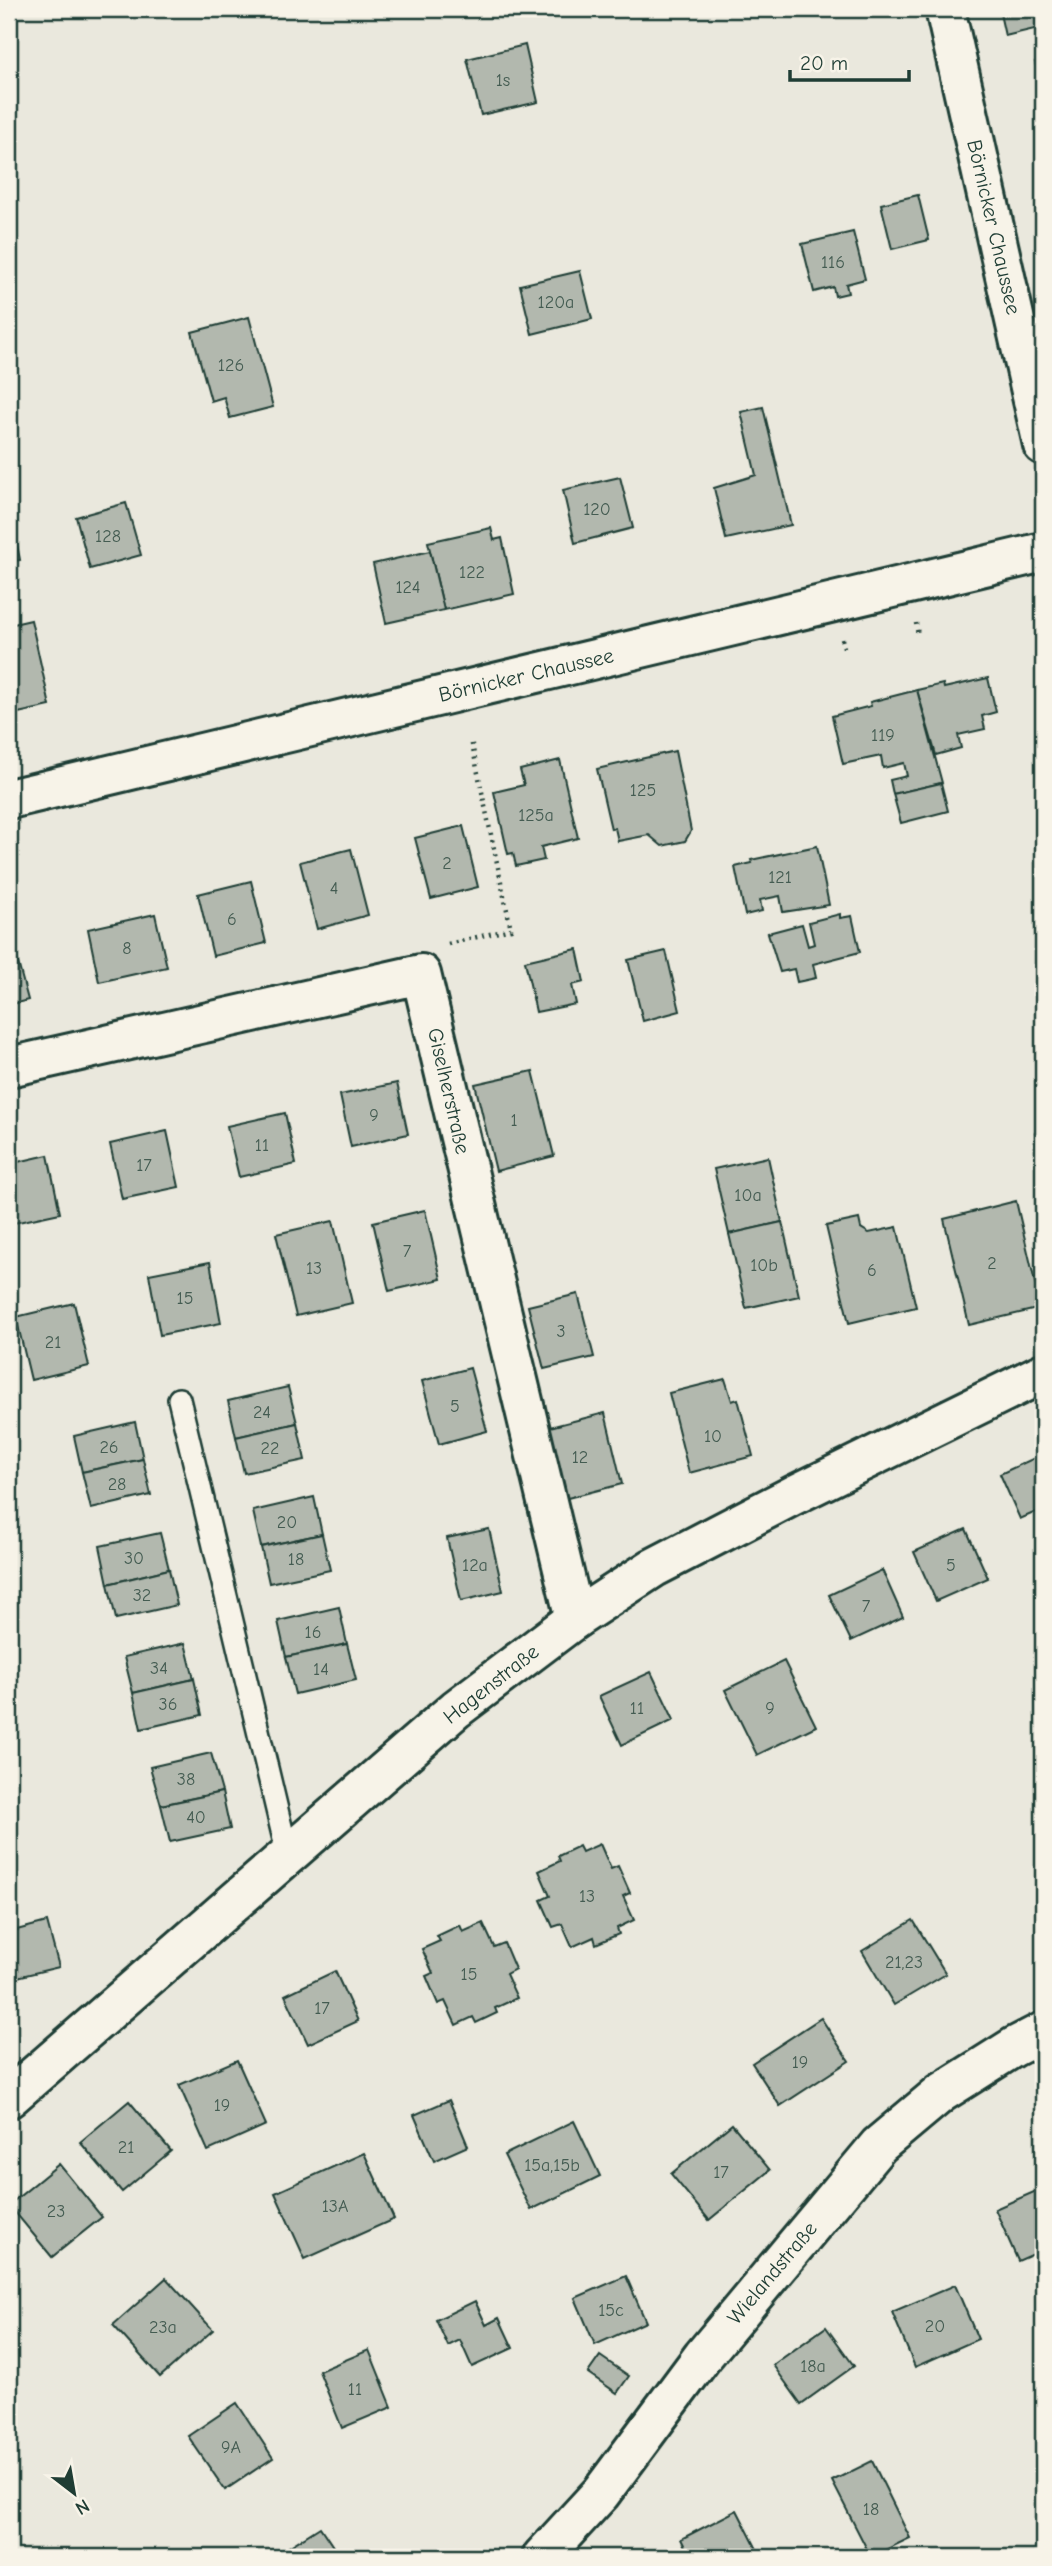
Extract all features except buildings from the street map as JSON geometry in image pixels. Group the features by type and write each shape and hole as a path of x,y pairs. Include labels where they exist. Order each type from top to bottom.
{"street":[{"name":"Börnicker Chaussee","path":"945,9 1043,445"},
{"name":"Börnicker Chaussee","path":"9,799 1043,552"},
{"name":"Giselherstraße","path":"9,1067 421,974 575,1619"},
{"name":"Hagenstraße","path":"9,2098 456,1709 575,1619 653,1568 794,1495 1043,1373"},
{"name":"Wielandstraße","path":"542,2557 601,2493 703,2356 879,2145 942,2093 1014,2047 1043,2032"}],"lane":[{"path":"179,1399 288,1856"}],"path":[{"path":"443,945 511,929 471,740"}]}
